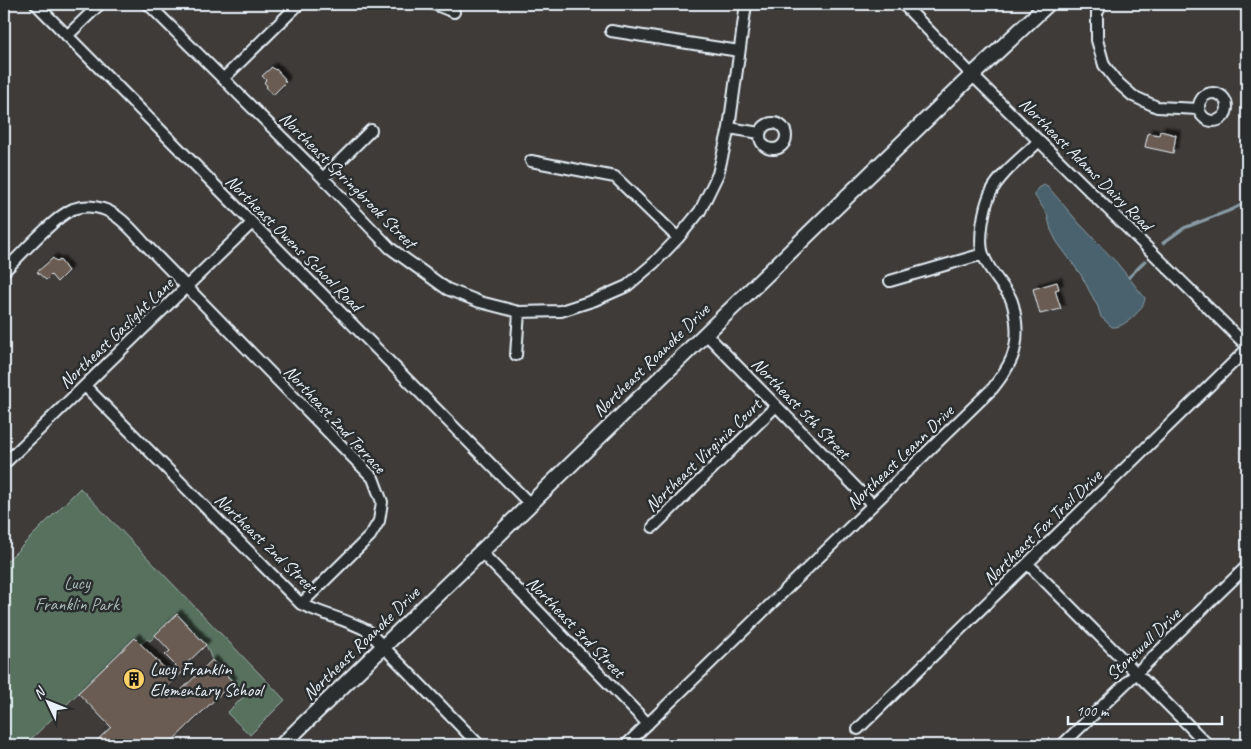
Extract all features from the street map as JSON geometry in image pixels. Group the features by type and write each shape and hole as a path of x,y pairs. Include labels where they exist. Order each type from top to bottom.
{"street":[{"name":"Northeast Owens School Road","path":"36,4 251,224 530,504"},
{"path":"67,36 100,4"},
{"name":"Northeast Springbrook Street","path":"148,4 323,178 390,248 447,289 480,302 519,312 561,311 595,300 627,286 654,263 700,211 718,174 729,128 746,4"},
{"path":"223,79 299,4"},
{"path":"434,4 454,12"},
{"name":"Northeast Adams Dairy Road","path":"904,4 972,75 1247,347"},
{"name":"Northeast Roanoke Drive","path":"282,745 705,333 1048,4"},
{"path":"1102,4 1097,13 1097,40 1104,64 1116,82 1133,96 1157,107 1199,109"},
{"path":"611,31 739,50"},
{"path":"729,128 760,133"},
{"path":"323,178 371,130"},
{"path":"890,281 983,254 982,230 990,195 999,181 1039,141"},
{"path":"531,161 615,177 678,238"},
{"name":"Northeast 2nd Terrace","path":"4,271 60,216 73,209 99,207 118,217 373,478 382,502 379,521 370,536 301,604"},
{"name":"Northeast Gaslight Lane","path":"4,464 251,224"},
{"name":"Northeast Leann Drive","path":"626,745 993,388 1015,353 1017,334 1011,299 983,254"},
{"path":"516,355 519,312"},
{"name":"Northeast 5th Street","path":"705,333 873,505"},
{"name":"Northeast Fox Trail Drive","path":"858,729 1247,347"},
{"name":"Northeast 2nd Street","path":"85,386 301,604 317,612 350,622 368,631 479,745"},
{"name":"Northeast Virginia Court","path":"652,527 776,406"},
{"name":"Northeast 3rd Street","path":"481,552 648,724"},
{"path":"1028,564 1208,745"},
{"name":"Stonewall Drive","path":"1062,745 1247,566"}],"green space":[{"name":"Lucy Franklin Park","path":"80,488 285,700 250,735 227,713 246,694 212,660 206,645 177,615 150,641 147,639 141,644 135,638 25,745 4,745 4,564"}],"water":[{"path":"1044,185 1049,188 1117,263 1145,298 1137,313 1122,325 1112,327 1101,317 1098,307 1081,275 1057,242 1051,230 1047,214 1035,196 1039,188"}],"building":[{"path":"272,67 276,69 286,82 273,95 266,87 264,82 266,80 262,76"},
{"path":"1160,131 1176,135 1173,153 1145,147 1148,133 1159,135"},
{"path":"53,258 57,262 60,260 68,271 57,282 51,275 46,280 37,272"},
{"path":"1057,282 1059,289 1055,290 1061,309 1040,314 1033,289"},
{"name":"Lucy Franklin Elementary School","path":"177,614 206,645 185,665 187,668 164,690 172,699 212,660 233,682 168,745 92,745 111,727 78,693 135,638 172,676 179,669 165,655 170,651 155,635"}],"waterway":[{"path":"1163,243 1184,228 1247,202"},
{"path":"1129,277 1145,261"}],"place":[{"name":"Lucy Franklin Elementary School","path":"134,679"}]}
